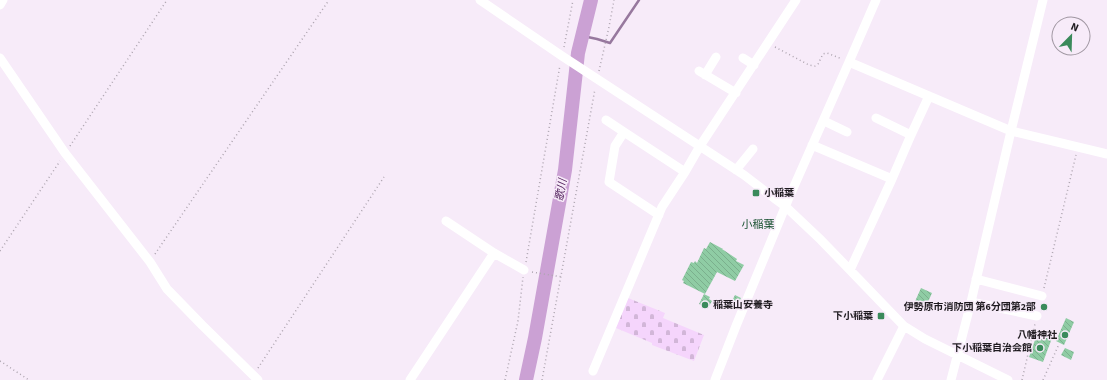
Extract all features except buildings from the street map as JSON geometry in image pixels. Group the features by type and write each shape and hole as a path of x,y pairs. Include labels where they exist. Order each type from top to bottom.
{"street":[{"path":"0,5 3,0"},
{"path":"480,0 736,170 785,206 904,326 924,339 1008,380"},
{"path":"593,371 662,207 700,146 736,94 796,0"},
{"path":"715,380 785,206 824,121 876,0"},
{"path":"951,380 971,302 1010,131 1043,0"},
{"path":"716,57 702,73 736,94"},
{"path":"0,58 65,153 150,262 167,289 255,378"},
{"path":"743,58 754,65"},
{"path":"849,62 1010,131 1107,154"},
{"path":"850,270 929,96"},
{"path":"876,118 911,135"},
{"path":"606,120 653,154 685,172"},
{"path":"824,121 847,132"},
{"path":"624,132 615,146 609,182 658,215"},
{"path":"812,145 892,179"},
{"path":"736,170 753,149"},
{"path":"446,221 494,253 524,270"},
{"path":"410,380 494,253"},
{"path":"976,279 1042,296"},
{"path":"971,302 1037,316"},
{"path":"877,380 904,326"}],"path":[{"path":"0,251 167,0"},
{"path":"150,262 329,0"},
{"path":"505,380 518,321 524,270 565,57 573,0"},
{"path":"542,380 562,277 595,77 609,27 614,0"},
{"path":"768,44 809,65 815,66 818,64 823,54 827,53 849,62"},
{"path":"1042,296 1078,148"},
{"path":"255,378 384,177"},
{"path":"524,270 562,277"},
{"path":"1022,380 1037,316"},
{"path":"1043,380 1059,344"},
{"path":"0,361 29,380"}],"green space":[{"path":"628,298 665,313 663,318 704,335 694,361 652,345 652,343 616,328"}],"waterway":[{"name":"歌川","path":"526,380 565,170 578,53 591,0"},
{"path":"583,36 610,43 639,0"}],"place":[{"name":"小稲葉","path":"756,193"},
{"name":"稲葉山安養寺","path":"705,305"},
{"name":"伊勢原市消防団 第6分団第2部","path":"1044,307"},
{"name":"下小稲葉","path":"881,316"},
{"name":"八幡神社","path":"1065,335"},
{"name":"下小稲葉自治会館","path":"1040,348"}],"district":[{"name":"小稲葉","path":"758,224"}]}
